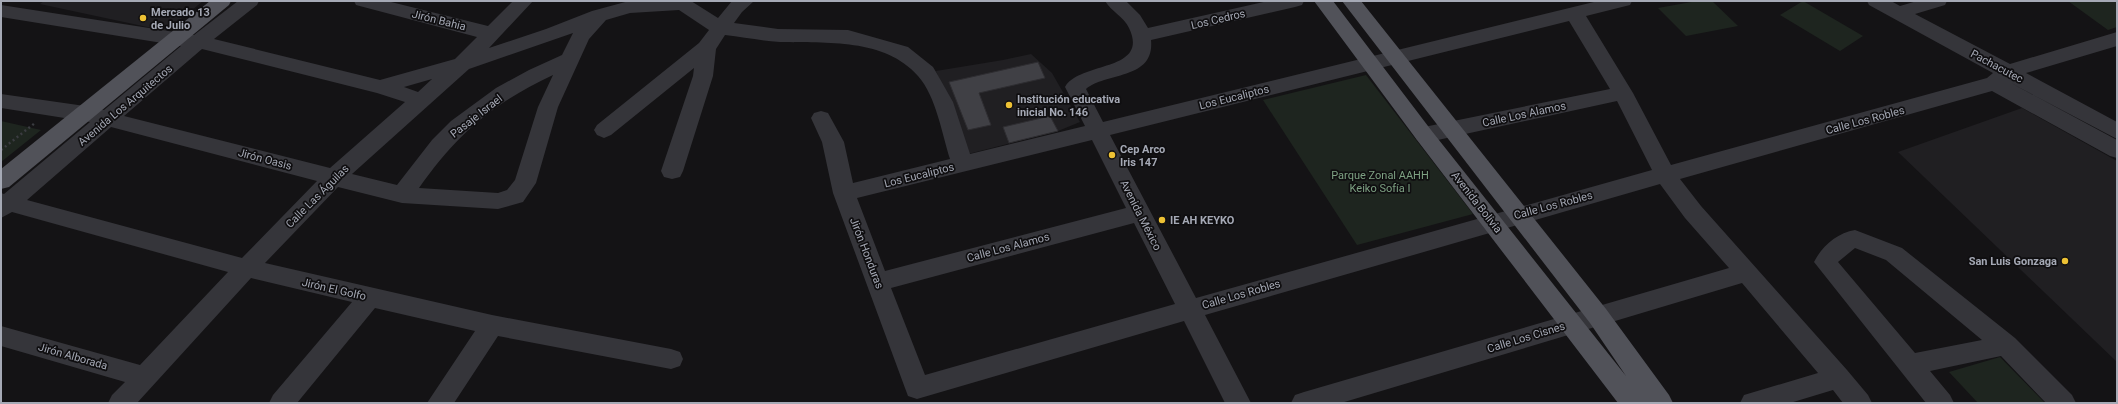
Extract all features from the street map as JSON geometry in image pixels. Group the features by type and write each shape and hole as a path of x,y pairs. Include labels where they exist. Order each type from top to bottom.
{"main road":[{"name":"Avenida Los Arquitectos","path":"1,181 222,1"},
{"name":"Avenida Bolivia","path":"1322,1 1424,136 1493,222 1633,403"},
{"path":"1351,1 1450,130 1598,316 1660,403"}],"street":[{"path":"6,16 33,1"},
{"name":"Avenida Los Arquitectos","path":"4,204 109,118 198,42 250,1"},
{"name":"Jirón Bahia","path":"363,1 492,34"},
{"path":"419,15 433,1"},
{"name":"Calle Las Águilas","path":"121,403 246,268 334,177 462,64 524,1"},
{"path":"604,130 706,48 735,8 745,1"},
{"path":"1114,1 1134,19 1141,36"},
{"name":"Los Cedros","path":"1141,36 1295,1"},
{"name":"Los Eucaliptos","path":"844,193 1624,1"},
{"name":"Pachacutec","path":"1876,1 1898,13 2117,150"},
{"path":"1898,13 1938,1"},
{"path":"380,87 462,64 553,34 599,15 630,7 680,2 720,28 778,35 848,37 901,52 926,72 943,102 962,164"},
{"path":"1574,13 1623,93 1665,175 1693,212 1747,272 1859,403"},
{"path":"568,60 581,36 599,15"},
{"path":"6,16 198,42 380,87 421,100"},
{"name":"Avenida México","path":"1141,36 1142,45 1132,64 1122,70 1089,77 1079,82 1074,88 1238,403"},
{"name":"Calle Los Robles","path":"917,388 1493,222 1665,175 2001,77 2117,39"},
{"path":"672,171 692,114 703,76 706,48"},
{"name":"Jirón Oasis","path":"1,100 109,118 402,195 498,200 515,196 525,183 548,107 568,60"},
{"name":"Pasaje Israel","path":"402,195 446,139 475,113 531,76 568,60"},
{"name":"Pachacutec","path":"2001,77 2117,131"},
{"name":"Calle Los Alamos","path":"1424,136 1623,93"},
{"name":"Jirón Honduras","path":"821,118 833,142 844,193 917,388"},
{"name":"Jirón El Golfo","path":"4,204 246,268 370,297 492,325 671,359"},
{"name":"Calle Los Alamos","path":"877,282 1140,213"},
{"path":"1941,403 1826,262 1828,257 1848,240 1856,239 1894,254 2006,345 2063,403"},
{"name":"Calle Los Cisnes","path":"1304,403 1747,272"},
{"path":"282,403 370,297"},
{"path":"440,403 492,325"},
{"name":"Jirón Alborada","path":"1,336 145,377"},
{"path":"1909,365 2006,345"},
{"path":"1753,403 1838,378"}],"path":[{"path":"1,150 53,108"}],"shaded area":[{"name":"Mercado 13 de Julio","path":"44,1 203,1 166,31 40,4"},
{"name":"Institución educativa inicial No. 146","path":"1031,54 1052,73 1080,122 1058,131 968,154 936,71"},
{"name":"San Luis Gonzaga","path":"2022,108 2117,161 2117,362 1898,152"}],"green space":[{"path":"1697,1 1712,1 1738,26 1686,36 1658,8"},
{"path":"1803,1 1863,36 1840,51 1780,15"},
{"path":"2068,1 2117,1 2117,27 2108,30"},
{"name":"Parque Zonal AAHH Keiko Sofía I","path":"1366,75 1473,214 1357,245 1263,100"},
{"path":"1,121 41,130 1,162"},
{"path":"2000,357 2045,403 1978,403 1949,372"}],"building":[{"path":"1038,62 1045,78 979,93 991,125 968,130 949,82"},
{"path":"1050,116 1058,131 1009,143 1003,127"}],"place":[{"name":"Mercado 13 de Julio","path":"143,18"},
{"name":"Institución educativa inicial No. 146","path":"1009,105"},
{"name":"Cep Arco Iris 147","path":"1112,155"},
{"name":"IE AH KEYKO","path":"1162,220"},
{"name":"San Luis Gonzaga","path":"2065,261"}]}
